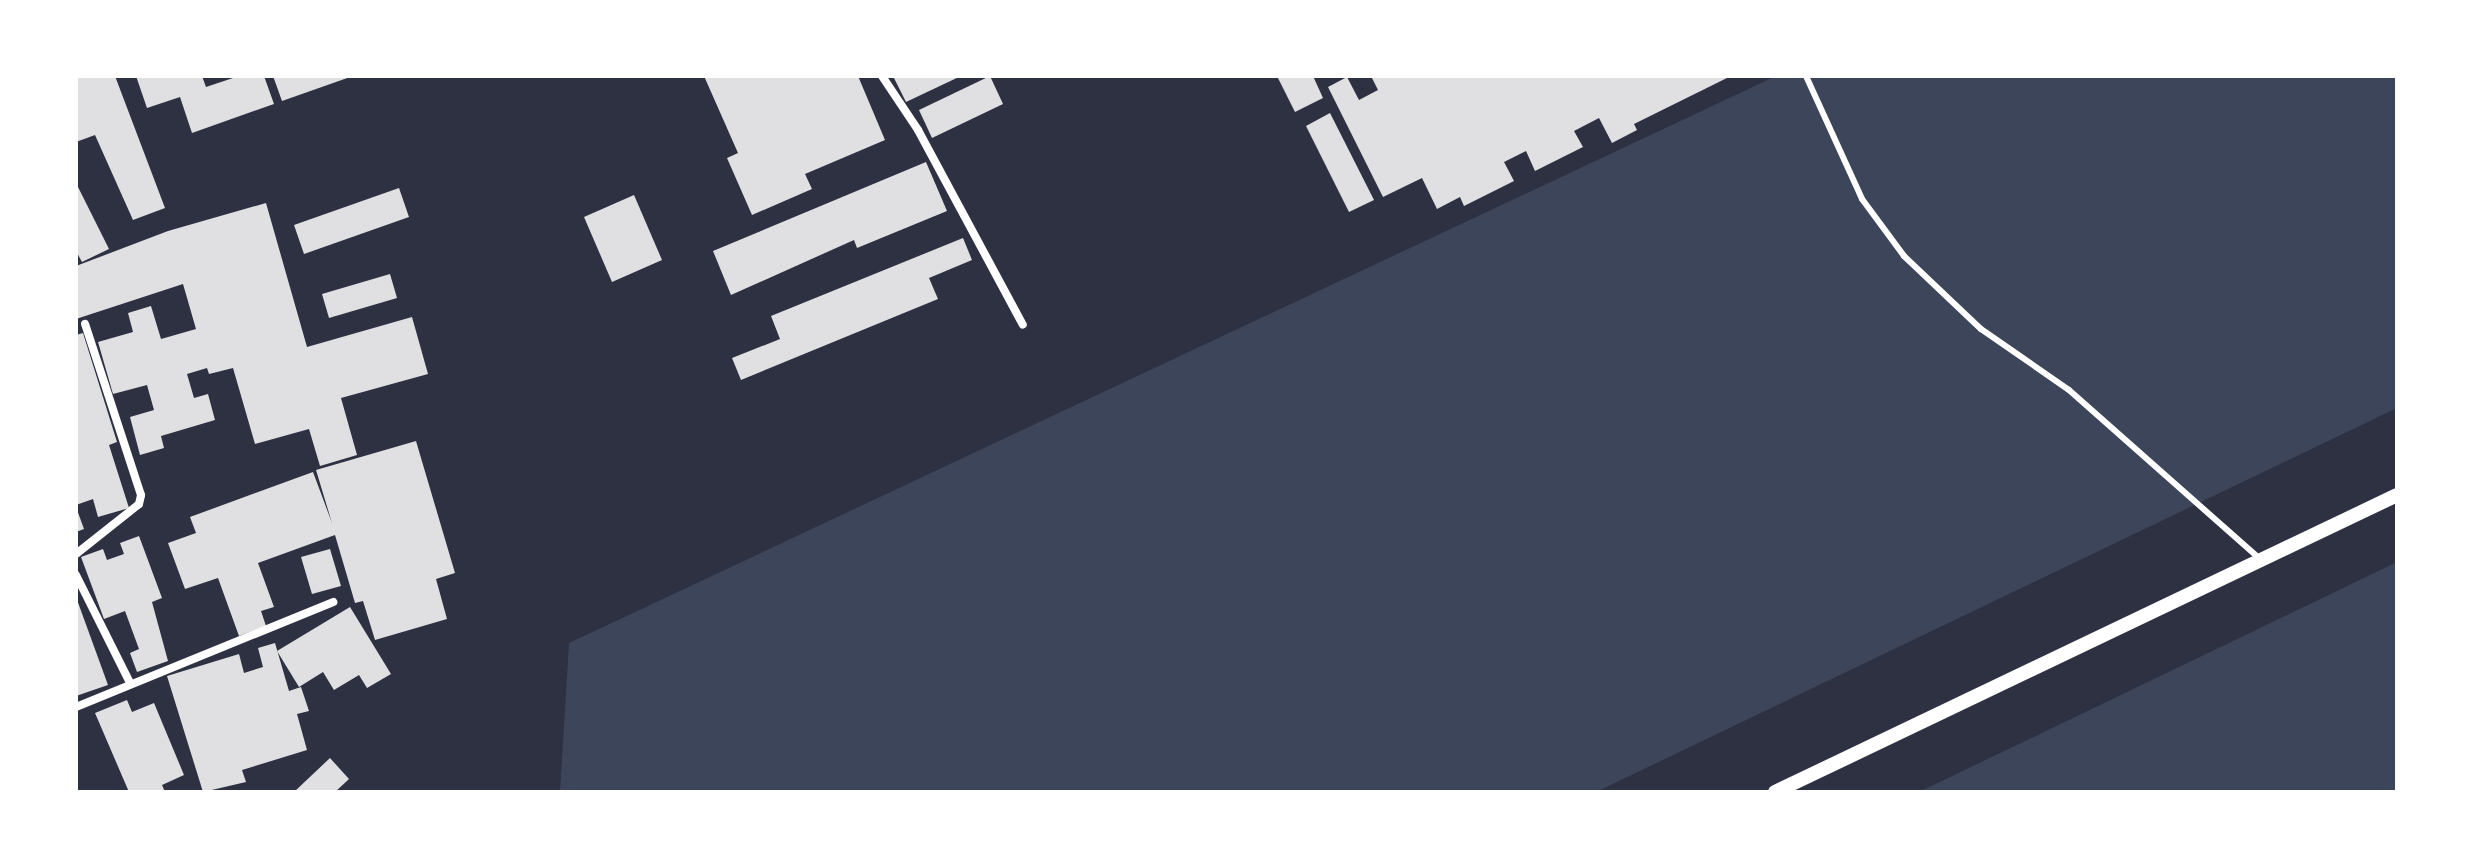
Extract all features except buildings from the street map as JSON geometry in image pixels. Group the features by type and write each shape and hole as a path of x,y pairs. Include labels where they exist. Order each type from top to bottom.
{"street":[{"path":"882,76 918,130 1023,325"},
{"path":"76,554 139,504 141,495 85,324"},
{"path":"1775,792 2397,495"},
{"path":"76,575 129,681"},
{"path":"76,707 129,681 333,602"}],"lane":[{"path":"1806,76 1862,199 1904,256 1981,329 2069,390 2262,561"}],"shaded area":[{"path":"1776,76 2397,76 2397,408 1596,792 560,792 569,643"},
{"path":"2397,562 2397,792 1919,792"}]}
